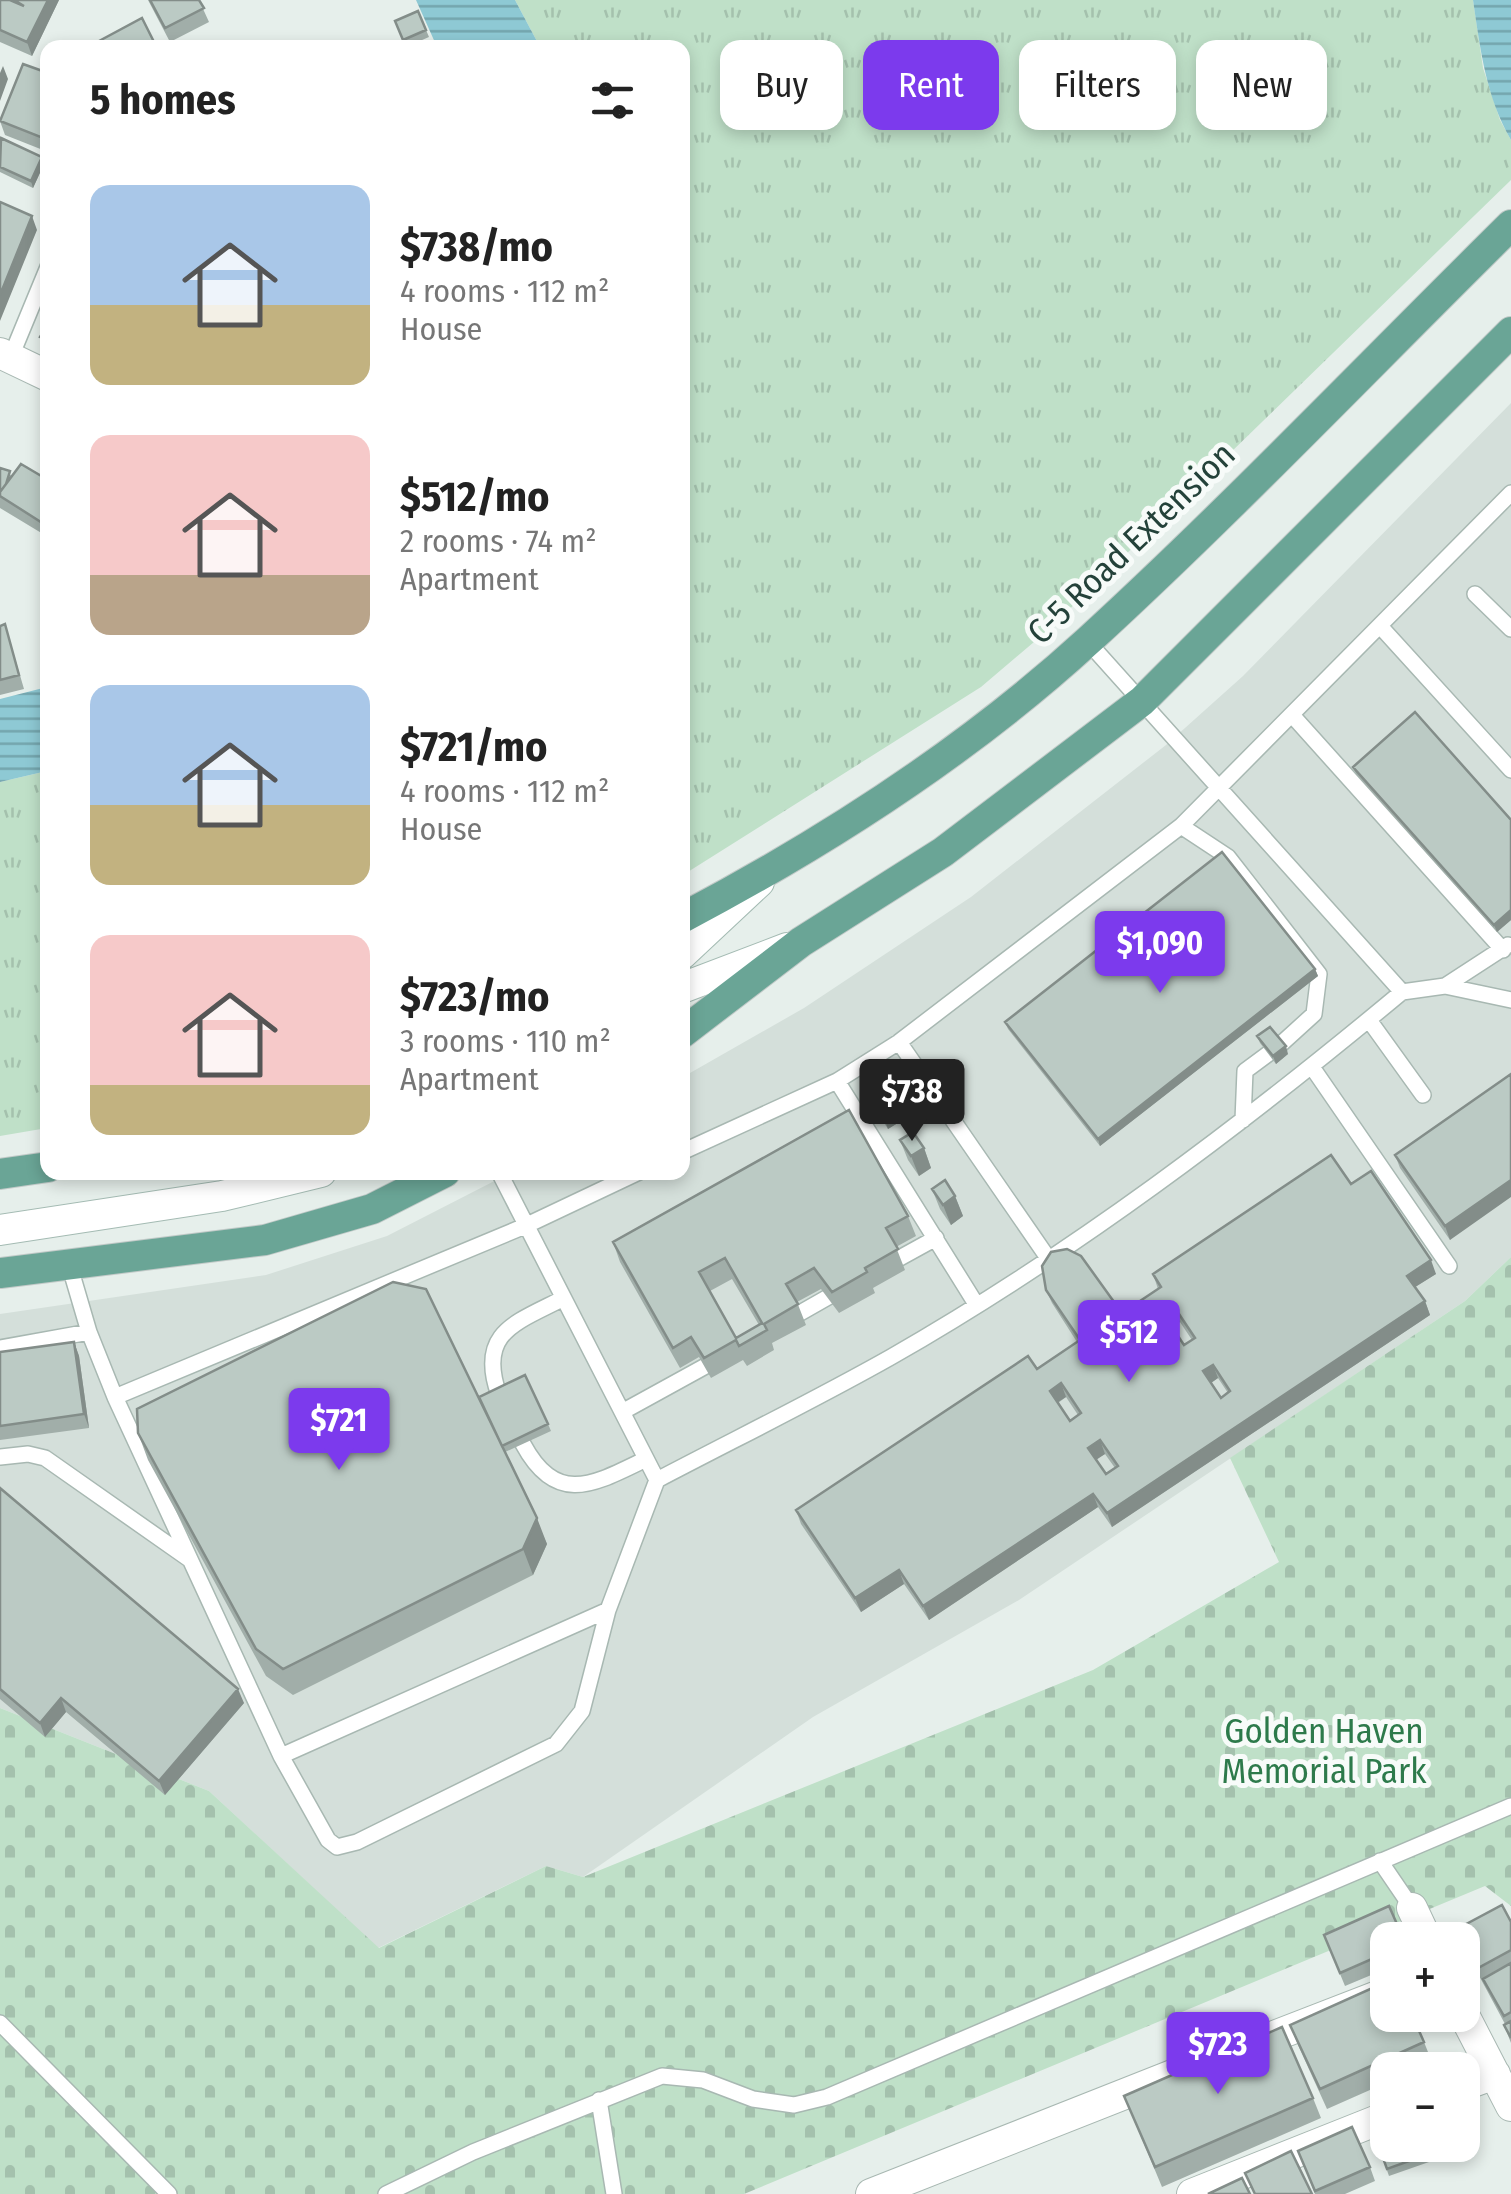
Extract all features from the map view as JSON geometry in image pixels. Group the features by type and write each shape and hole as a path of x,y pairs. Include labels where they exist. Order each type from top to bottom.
{"main road":[{"name":"C-5 Road Extension","path":"690,914 768,873 904,785 1088,642 1511,225"},
{"path":"690,1027 801,942 944,852 1142,702 1511,332"},
{"path":"0,1174 40,1169"},
{"path":"0,1273 265,1240 372,1209 429,1180"}],"street":[{"path":"4,364 40,374"},
{"name":"C-5 Road Extension","path":"690,946 768,873"},
{"path":"690,985 801,942"},
{"path":"0,1230 130,1212 283,1180"},
{"path":"1412,1908 1419,1922"},
{"path":"871,2194 1370,1999"},
{"path":"1473,2032 1511,2106"},
{"path":"1480,2079 1495,2074"},
{"path":"1192,2194 1370,2123"}],"lane":[{"path":"4,364 40,285"},
{"path":"690,1148 836,1081 899,1042 1181,826 1511,494"},
{"path":"1475,594 1511,629"},
{"path":"1380,626 1511,770"},
{"path":"1088,642 1402,992"},
{"path":"1292,715 1507,947 1444,986"},
{"path":"1181,826 1228,857 1319,974 1314,1014 1245,1071 1242,1120"},
{"path":"69,1264 115,1397 281,1756 328,1840 337,1847 357,1842 556,1744 582,1711 608,1610 656,1480 892,1356 1048,1258 1173,1174 1402,992 1444,986 1511,1000"},
{"path":"1369,1020 1423,1095"},
{"path":"899,1042 1048,1258"},
{"path":"1312,1067 1449,1266"},
{"path":"836,1081 976,1304"},
{"path":"502,1180 656,1480"},
{"path":"115,1397 524,1226 622,1180"},
{"path":"776,1327 936,1238"},
{"path":"499,1395 492,1360 502,1332 562,1299"},
{"path":"0,1348 90,1332"},
{"path":"622,1412 738,1348"},
{"path":"523,1444 533,1462 556,1482 576,1487 596,1483 646,1459"},
{"path":"0,1457 28,1454 45,1458 191,1560"},
{"path":"281,1756 608,1610"},
{"path":"386,2194 662,2076 703,2080 753,2099 794,2105 827,2097 1511,1806"},
{"path":"1380,1861 1412,1908"},
{"path":"0,2022 169,2194"},
{"path":"599,2100 614,2194"}],"shaded area":[{"path":"1511,403 1511,1257 1465,1301 1019,1600 813,1717 583,1877 546,1866 378,1948 209,1791 0,1708 0,1314 266,1275 387,1236 496,1180 690,1180 690,1073 804,1008 971,897 1166,745 1243,676"}],"green space":[{"path":"515,0 1473,0 1483,68 1500,120 1511,140 1511,180 1047,631 981,687 690,871 690,40 536,40"},
{"path":"40,773 40,1129 0,1136 0,782"},
{"name":"Golden Haven Memorial Park","path":"1511,1257 1511,1906 1485,1886 1398,1922 1370,1922 1370,1934 744,2194 0,2194 0,1708 209,1791 379,1948 546,1866 583,1877 1093,1670 1279,1562 1230,1458 1465,1301"}],"water":[{"path":"416,0 515,0 536,40 434,40"},
{"path":"1473,0 1511,0 1511,140 1490,89"},
{"path":"40,689 40,773 0,782 0,699"}],"building":[{"path":"0,0 24,6 14,0 48,0 27,42 0,30"},
{"path":"150,0 199,0 204,8 165,28"},
{"path":"418,11 426,30 403,40 395,21"},
{"path":"142,18 153,40 101,40"},
{"path":"23,64 40,70 40,137 0,121"},
{"path":"1,138 40,156 31,181 0,167"},
{"path":"0,202 32,216 0,295"},
{"path":"21,464 40,475 40,521 0,496"},
{"path":"0,468 10,471 0,492"},
{"path":"5,624 19,675 0,680 0,626"},
{"path":"1415,712 1511,820 1511,910 1494,925 1353,767"},
{"path":"1222,852 1315,969 1098,1139 1005,1022"},
{"path":"1270,1027 1286,1046 1273,1056 1257,1036"},
{"path":"1511,1074 1511,1180 1445,1226 1395,1155"},
{"path":"884,1085 894,1101 881,1109 871,1093"},
{"path":"849,1110 908,1216 886,1228 898,1249 865,1268 867,1272 832,1292 814,1268 786,1284 798,1304 764,1324 767,1330 739,1346 736,1340 704,1358 691,1337 673,1348 613,1242","holes":["725,1258 762,1323 736,1338 699,1272"]},
{"path":"913,1132 924,1148 911,1156 900,1140"},
{"path":"1331,1155 1351,1184 1371,1171 1431,1260 1407,1276 1425,1301 1107,1513 1093,1494 923,1606 899,1570 855,1598 796,1510 1028,1356 1037,1369 1080,1340 1046,1290 1042,1266 1051,1252 1067,1249 1081,1256 1122,1313 1161,1287 1153,1274","holes":["1175,1308 1195,1338 1184,1345 1164,1315","1213,1365 1230,1391 1221,1398 1203,1371","1061,1383 1081,1413 1070,1421 1050,1391","1100,1440 1118,1466 1106,1474 1088,1448"]},
{"path":"945,1180 955,1196 943,1205 932,1189"},
{"path":"393,1282 426,1289 537,1518 523,1549 283,1669 256,1649 138,1433 137,1409"},
{"path":"74,1342 84,1414 0,1426 0,1352"},
{"path":"525,1375 548,1424 502,1446 479,1397"},
{"path":"0,1488 238,1689 159,1781 61,1698 40,1723 0,1689"},
{"path":"1502,1905 1511,1922 1511,1950 1480,1967 1480,1922 1470,1922"},
{"path":"1389,1906 1396,1922 1370,1922 1370,1960 1340,1973 1324,1935"},
{"path":"1511,1963 1511,2012 1504,2016 1483,1979"},
{"path":"1370,1989 1370,2032 1420,2032 1424,2042 1402,2052 1370,2052 1370,2066 1320,2089 1290,2025"},
{"path":"1282,2027 1313,2098 1155,2167 1124,2096"},
{"path":"1352,2127 1370,2167 1315,2191 1298,2151"},
{"path":"1291,2151 1312,2194 1255,2194 1245,2173"},
{"path":"1384,2162 1406,2162 1387,2169"},
{"path":"1242,2178 1250,2194 1208,2194"}]}
